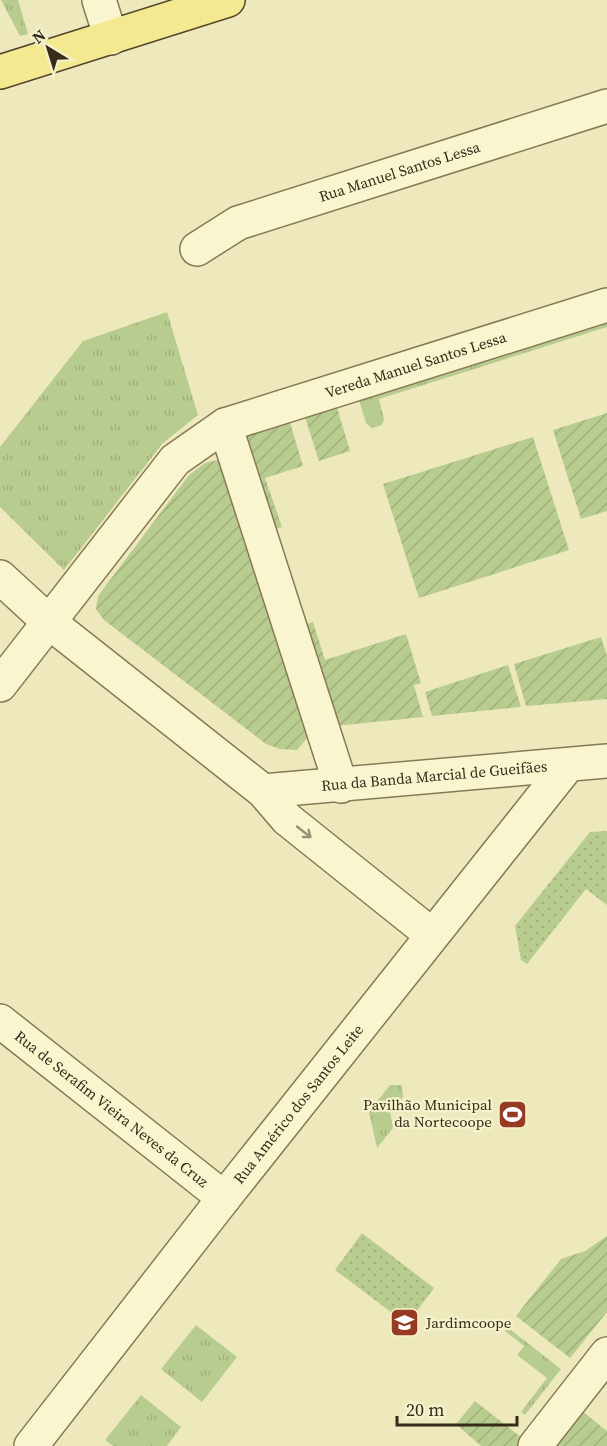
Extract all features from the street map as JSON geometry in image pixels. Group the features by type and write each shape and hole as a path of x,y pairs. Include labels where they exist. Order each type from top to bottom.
{"main road":[{"path":"0,72 228,0"}],"street":[{"path":"99,0 111,38"},
{"name":"Rua Manuel Santos Lessa","path":"197,249 238,223 607,106"},
{"name":"Vereda Manuel Santos Lessa","path":"0,685 176,460 225,425 607,304"},
{"path":"225,425 341,786"},
{"path":"0,577 49,622 263,791 287,819 432,935"},
{"name":"Rua da Banda Marcial de Gueifães","path":"263,791 607,761"},
{"name":"Rua Américo dos Santos Leite","path":"31,1446 224,1198 568,765"},
{"name":"Rua de Serafim Vieira Neves da Cruz","path":"0,1021 224,1198"},
{"path":"535,1446 607,1354"}],"green space":[{"path":"1,0 18,0 28,34 20,36"},
{"path":"167,312 198,415 163,443 64,570 0,507 0,447 83,341"},
{"path":"607,318 607,327 379,399 384,419 382,425 372,428 366,423 358,397"},
{"path":"336,404 350,451 319,461 304,414"},
{"path":"607,413 607,511 581,519 553,430"},
{"path":"289,419 303,466 265,478 282,527 272,530 242,434"},
{"path":"533,437 569,550 419,598 383,484"},
{"path":"221,459 308,737 297,750 280,749 266,744 104,620 96,609 98,596 189,475 205,463"},
{"path":"313,622 325,660 406,634 421,683 414,685 423,717 335,726 303,625"},
{"path":"601,637 607,656 607,699 526,706 514,664"},
{"path":"508,665 521,707 432,716 425,692"},
{"path":"607,831 607,905 586,889 527,964 521,960 515,926 590,832"},
{"path":"390,1085 402,1085 403,1097 390,1112 393,1128 377,1148 369,1112"},
{"path":"362,1233 434,1288 407,1324 335,1270"},
{"path":"607,1236 607,1312 570,1358 516,1316 561,1259 585,1251"},
{"path":"196,1325 237,1357 202,1402 161,1369"},
{"path":"507,1327 561,1369 525,1415 521,1412 547,1378 517,1355 524,1346 505,1331"},
{"path":"141,1395 181,1427 167,1446 113,1446 105,1440"},
{"path":"475,1401 526,1441 522,1446 481,1446 456,1424"},
{"path":"577,1407 607,1431 607,1446 547,1446"}],"place":[{"name":"Pavilhão Municipal da Nortecoope","path":"513,1114"},
{"name":"Jardimcoope","path":"405,1323"}]}
